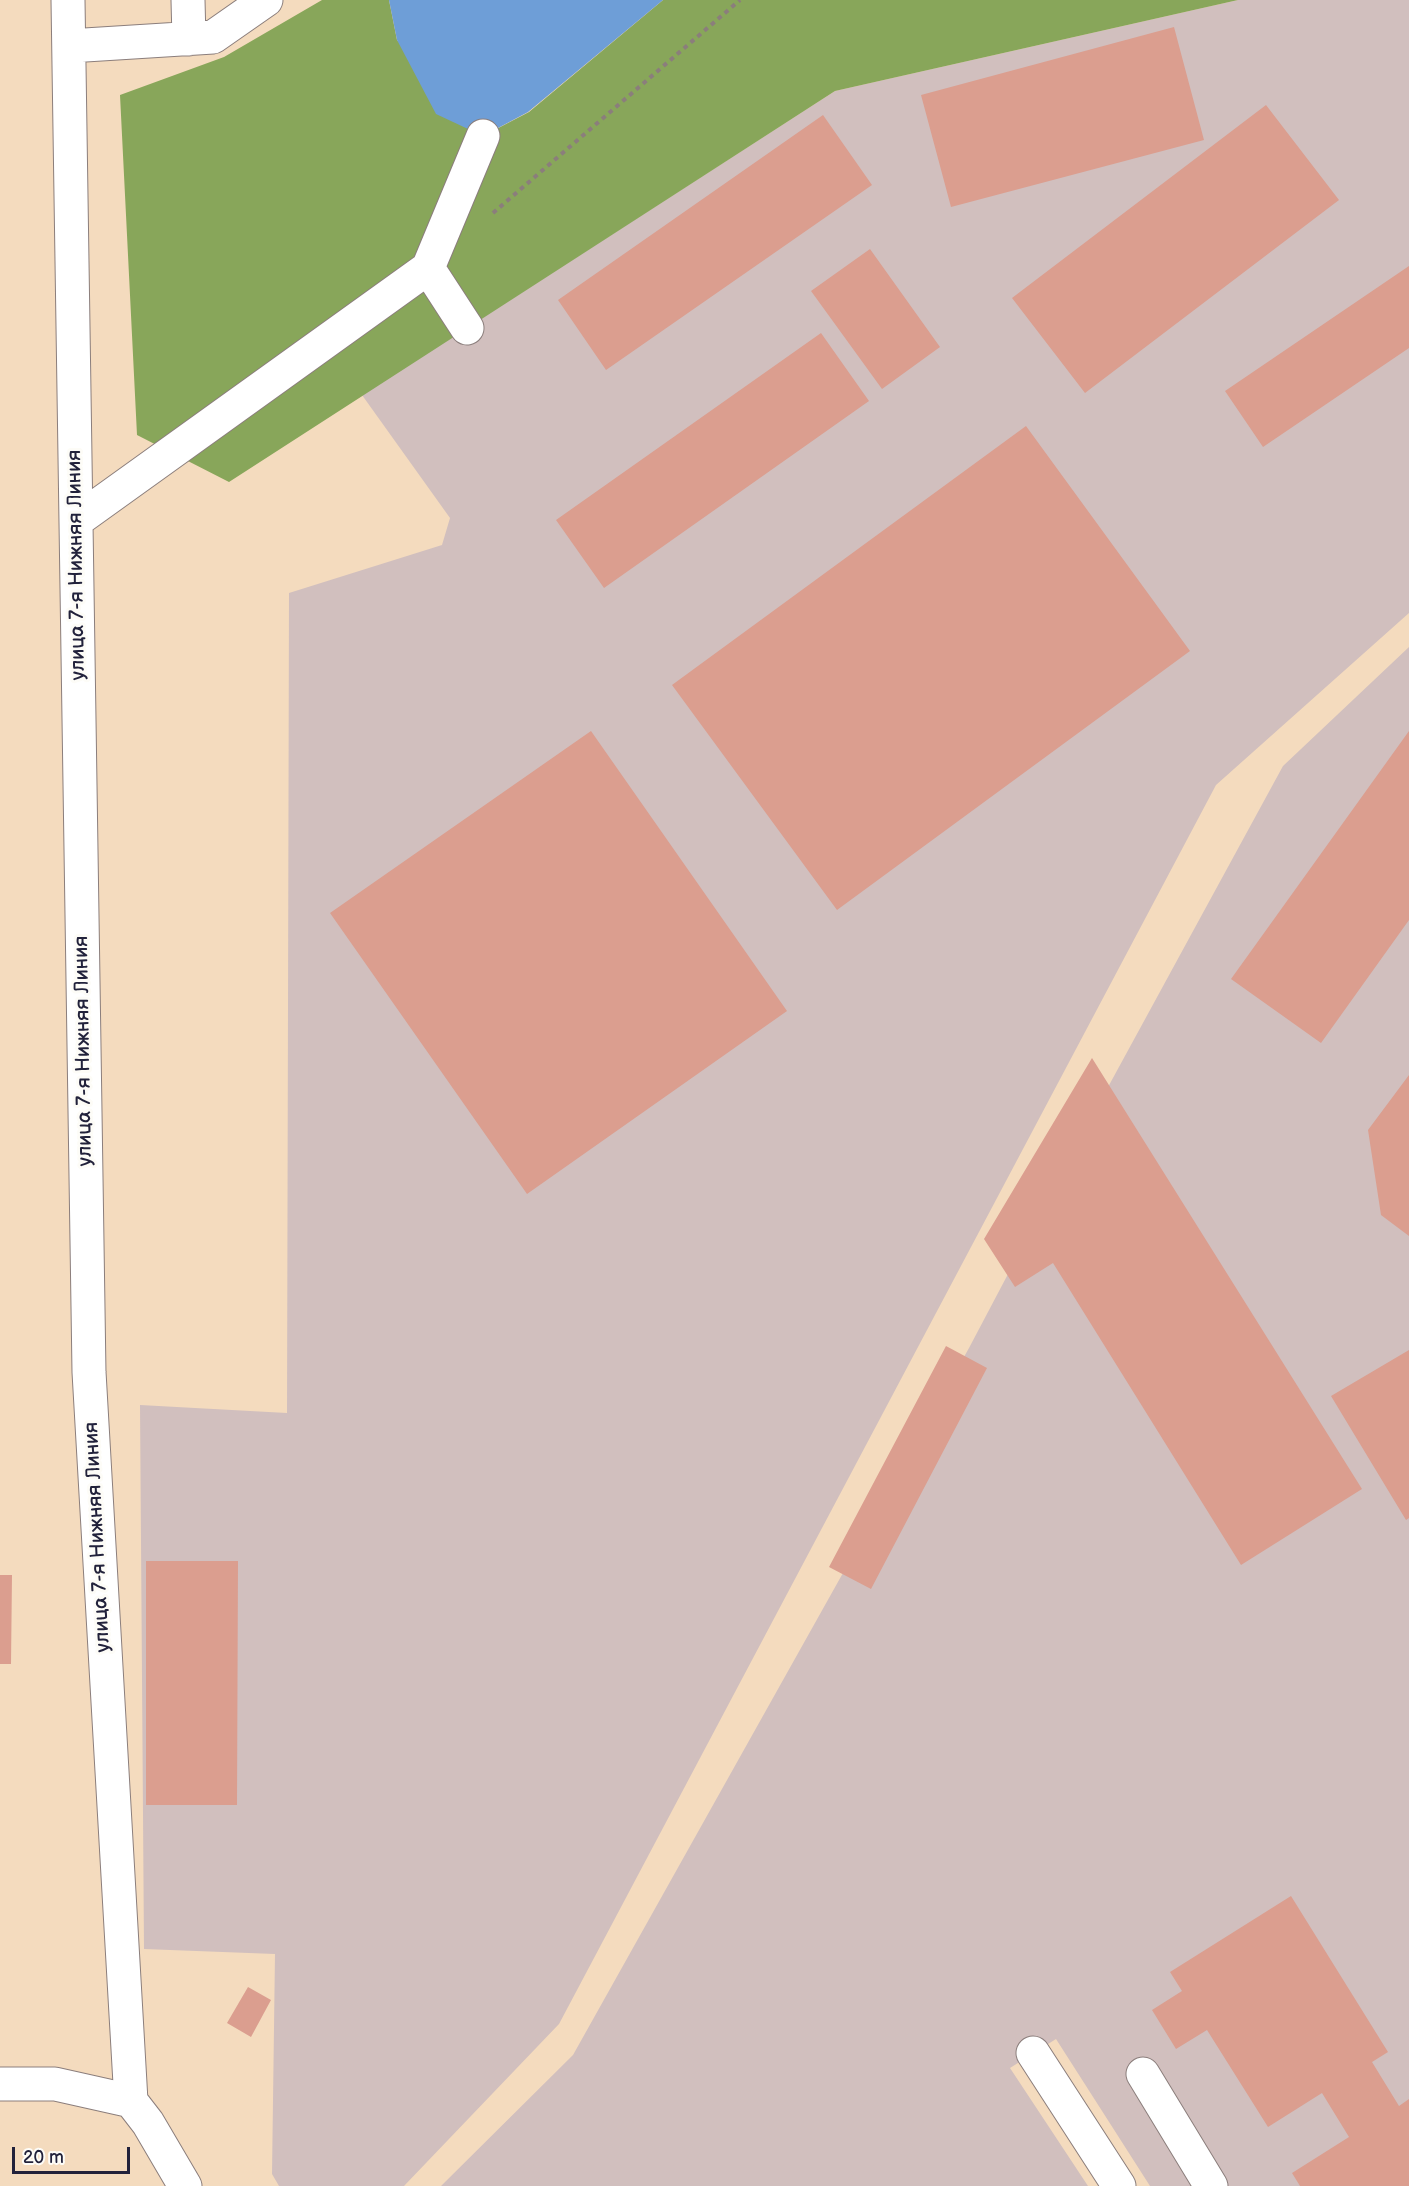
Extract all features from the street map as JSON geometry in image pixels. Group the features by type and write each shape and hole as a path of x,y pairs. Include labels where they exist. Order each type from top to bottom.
{"street":[{"name":"улица 7-я Нижняя Линия","path":"68,0 89,1372 131,2101"},
{"path":"188,0 189,39"},
{"path":"69,46 213,37 266,0"},
{"path":"76,521 429,268 483,136"},
{"path":"429,268 467,328"},
{"path":"1033,2053 1119,2186"},
{"path":"1143,2074 1211,2186"},
{"path":"0,2084 55,2084 131,2101 148,2123 185,2186"}],"path":[{"path":"491,214 740,0"}],"shaded area":[{"path":"1238,0 1409,0 1409,613 1216,785 559,2024 404,2186 279,2186 272,2174 275,1954 144,1949 140,1405 287,1413 289,593 442,545 450,518 362,395 835,91"},
{"path":"1409,647 1409,2186 1150,2186 1056,2039 1010,2068 1088,2186 441,2186 573,2055 969,1348 1065,1166 1283,766"}],"green space":[{"path":"322,0 389,0 397,40 483,136 529,112 663,0 1238,0 835,91 229,482 137,435 120,95 224,57"}],"water":[{"path":"389,0 663,0 528,112 483,136 436,114 397,40"}],"building":[{"path":"1174,27 1204,140 951,207 921,95"},
{"path":"1266,105 1339,200 1085,393 1012,298"},
{"path":"823,115 872,185 606,370 558,300"},
{"path":"870,249 940,347 882,389 811,291"},
{"path":"1409,266 1409,348 1263,447 1225,391"},
{"path":"821,333 869,401 604,588 556,520"},
{"path":"1026,426 1190,651 837,910 672,685"},
{"path":"591,731 787,1011 527,1194 330,913"},
{"path":"1409,731 1409,920 1321,1043 1231,979"},
{"path":"1092,1058 1362,1489 1241,1565 1053,1263 1015,1287 984,1239"},
{"path":"1409,1075 1409,1236 1381,1215 1368,1130"},
{"path":"946,1346 987,1368 871,1589 829,1567"},
{"path":"1409,1350 1409,1518 1406,1520 1331,1396"},
{"path":"146,1561 238,1561 237,1805 146,1805"},
{"path":"0,1575 12,1575 11,1664 0,1664"},
{"path":"1291,1896 1388,2052 1372,2062 1399,2106 1409,2099 1409,2186 1300,2186 1292,2173 1349,2137 1322,2093 1268,2127 1207,2030 1176,2049 1152,2010 1182,1991 1170,1972"},
{"path":"248,1987 271,2000 251,2037 227,2023"}]}
